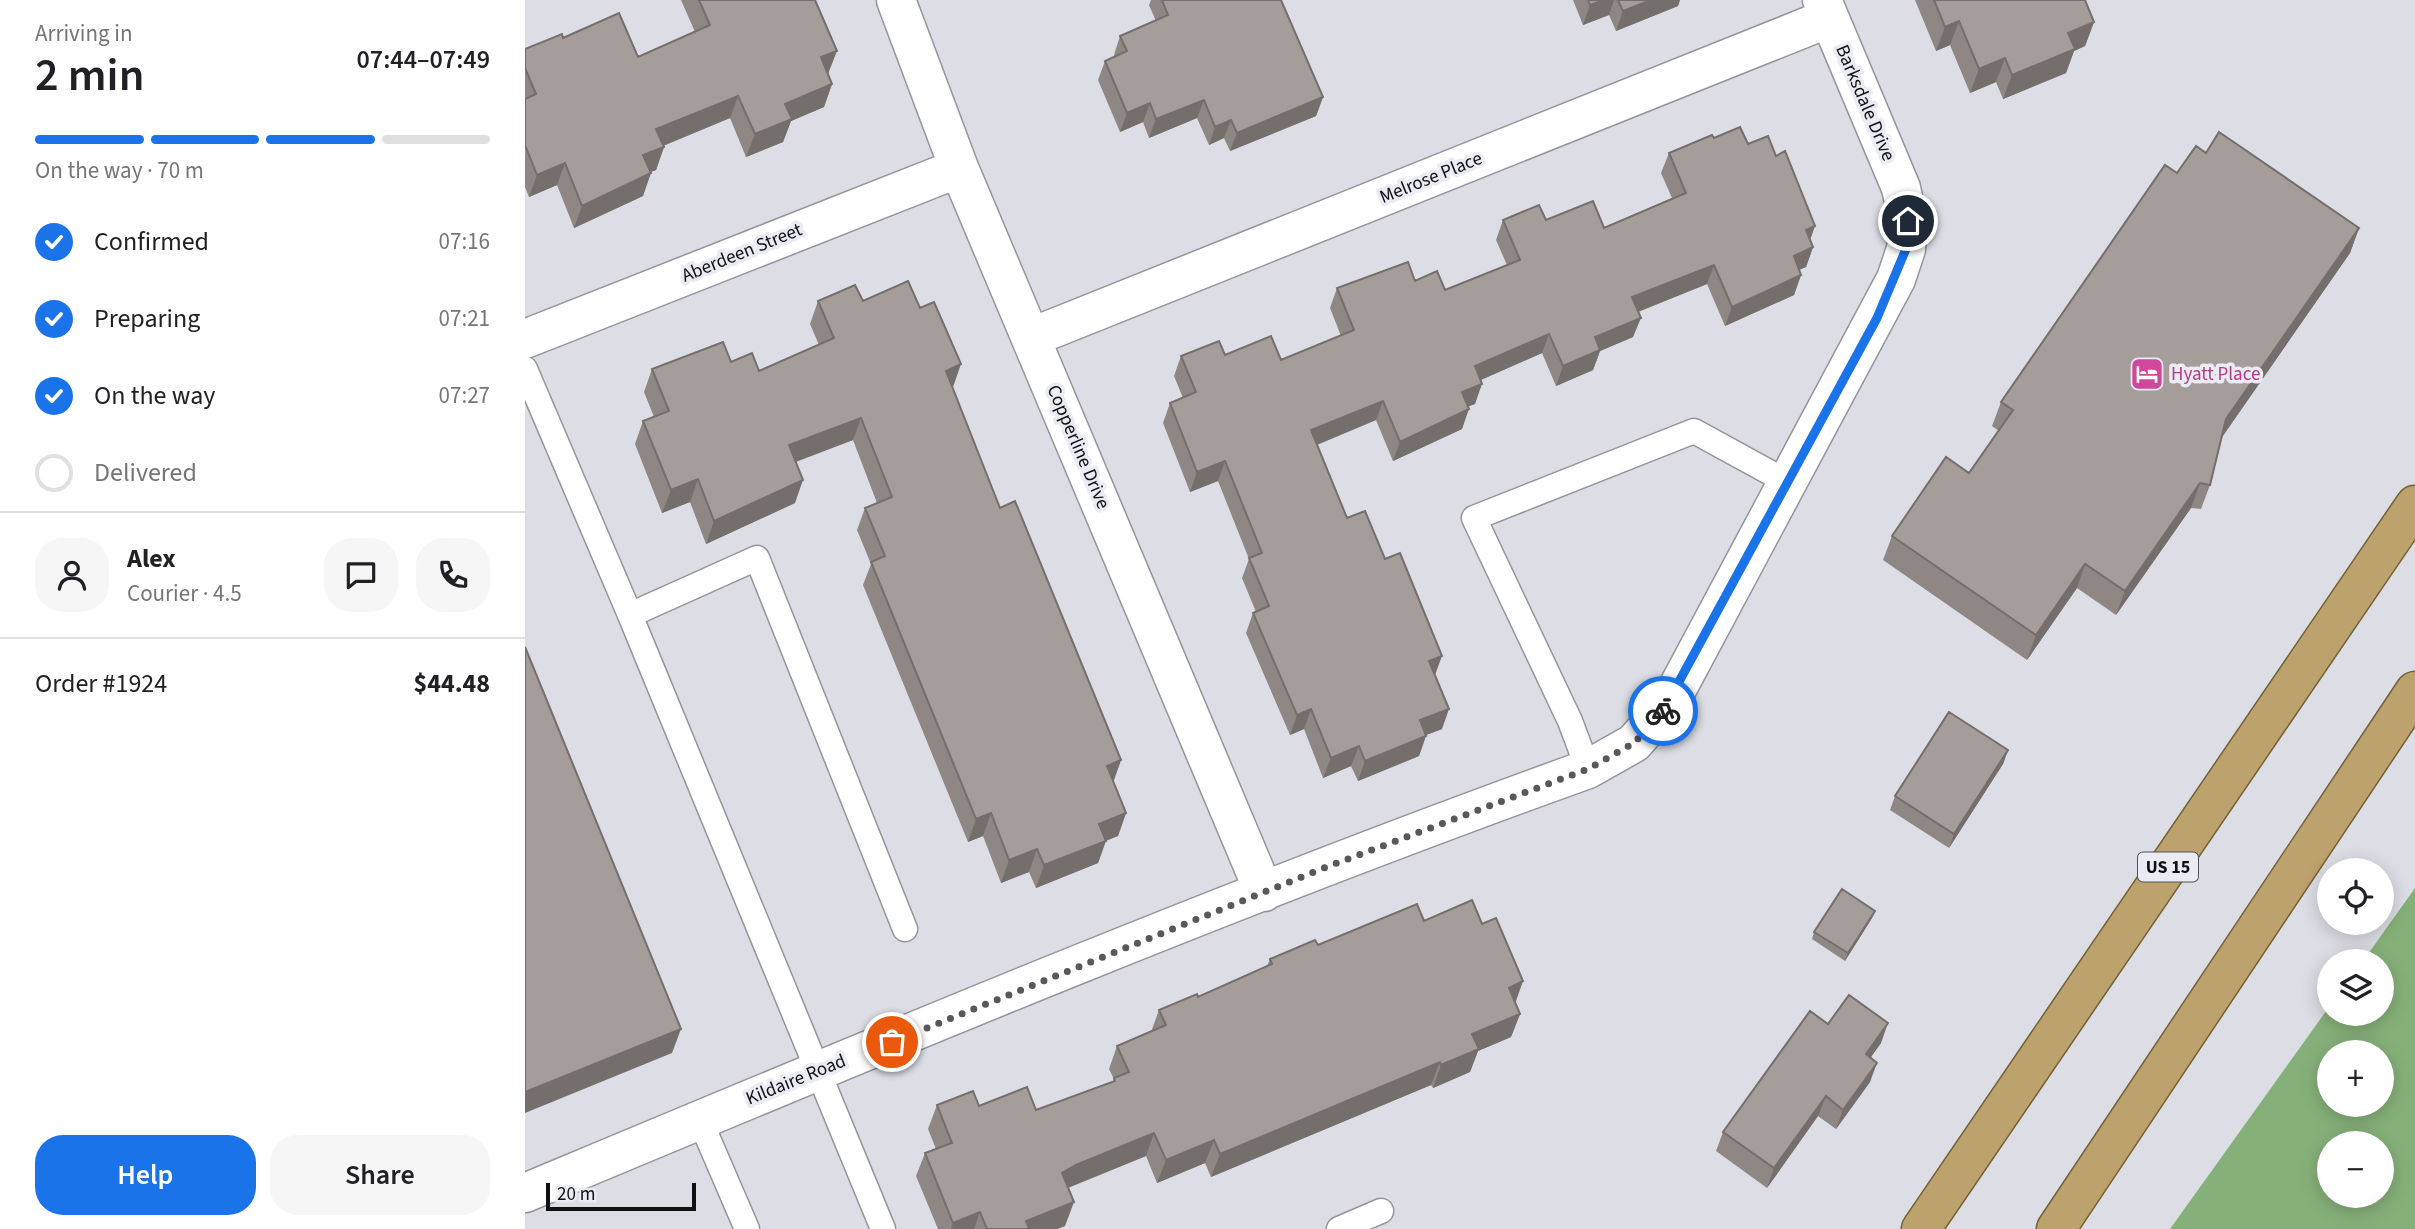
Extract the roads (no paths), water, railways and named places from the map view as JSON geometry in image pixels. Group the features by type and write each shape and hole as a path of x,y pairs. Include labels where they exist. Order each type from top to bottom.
{"highway":[{"name":"US 15","path":"1921,1229 2415,505"},
{"path":"2056,1229 2415,691"}],"street":[{"name":"Copperline Drive","path":"896,0 959,168 1033,337 1264,892"},
{"name":"Melrose Place","path":"1033,337 1825,9"},
{"name":"Barksdale Drive","path":"1264,892 1588,769 1634,743 1670,702 1877,318 1906,249 1908,221 1901,188 1825,9"},
{"name":"Aberdeen Street","path":"525,339 959,168"},
{"name":"Kildaire Road","path":"525,1194 817,1072 1264,892"}],"lane":[{"path":"525,369 630,615 883,1229"},
{"path":"1588,769 1570,721 1474,518 1694,431 1787,482"},
{"path":"630,615 757,558 905,929"},
{"path":"700,1120 747,1229"},
{"path":"1339,1229 1381,1211"}],"place":[{"name":"Hyatt Place","path":"2147,374"}]}
